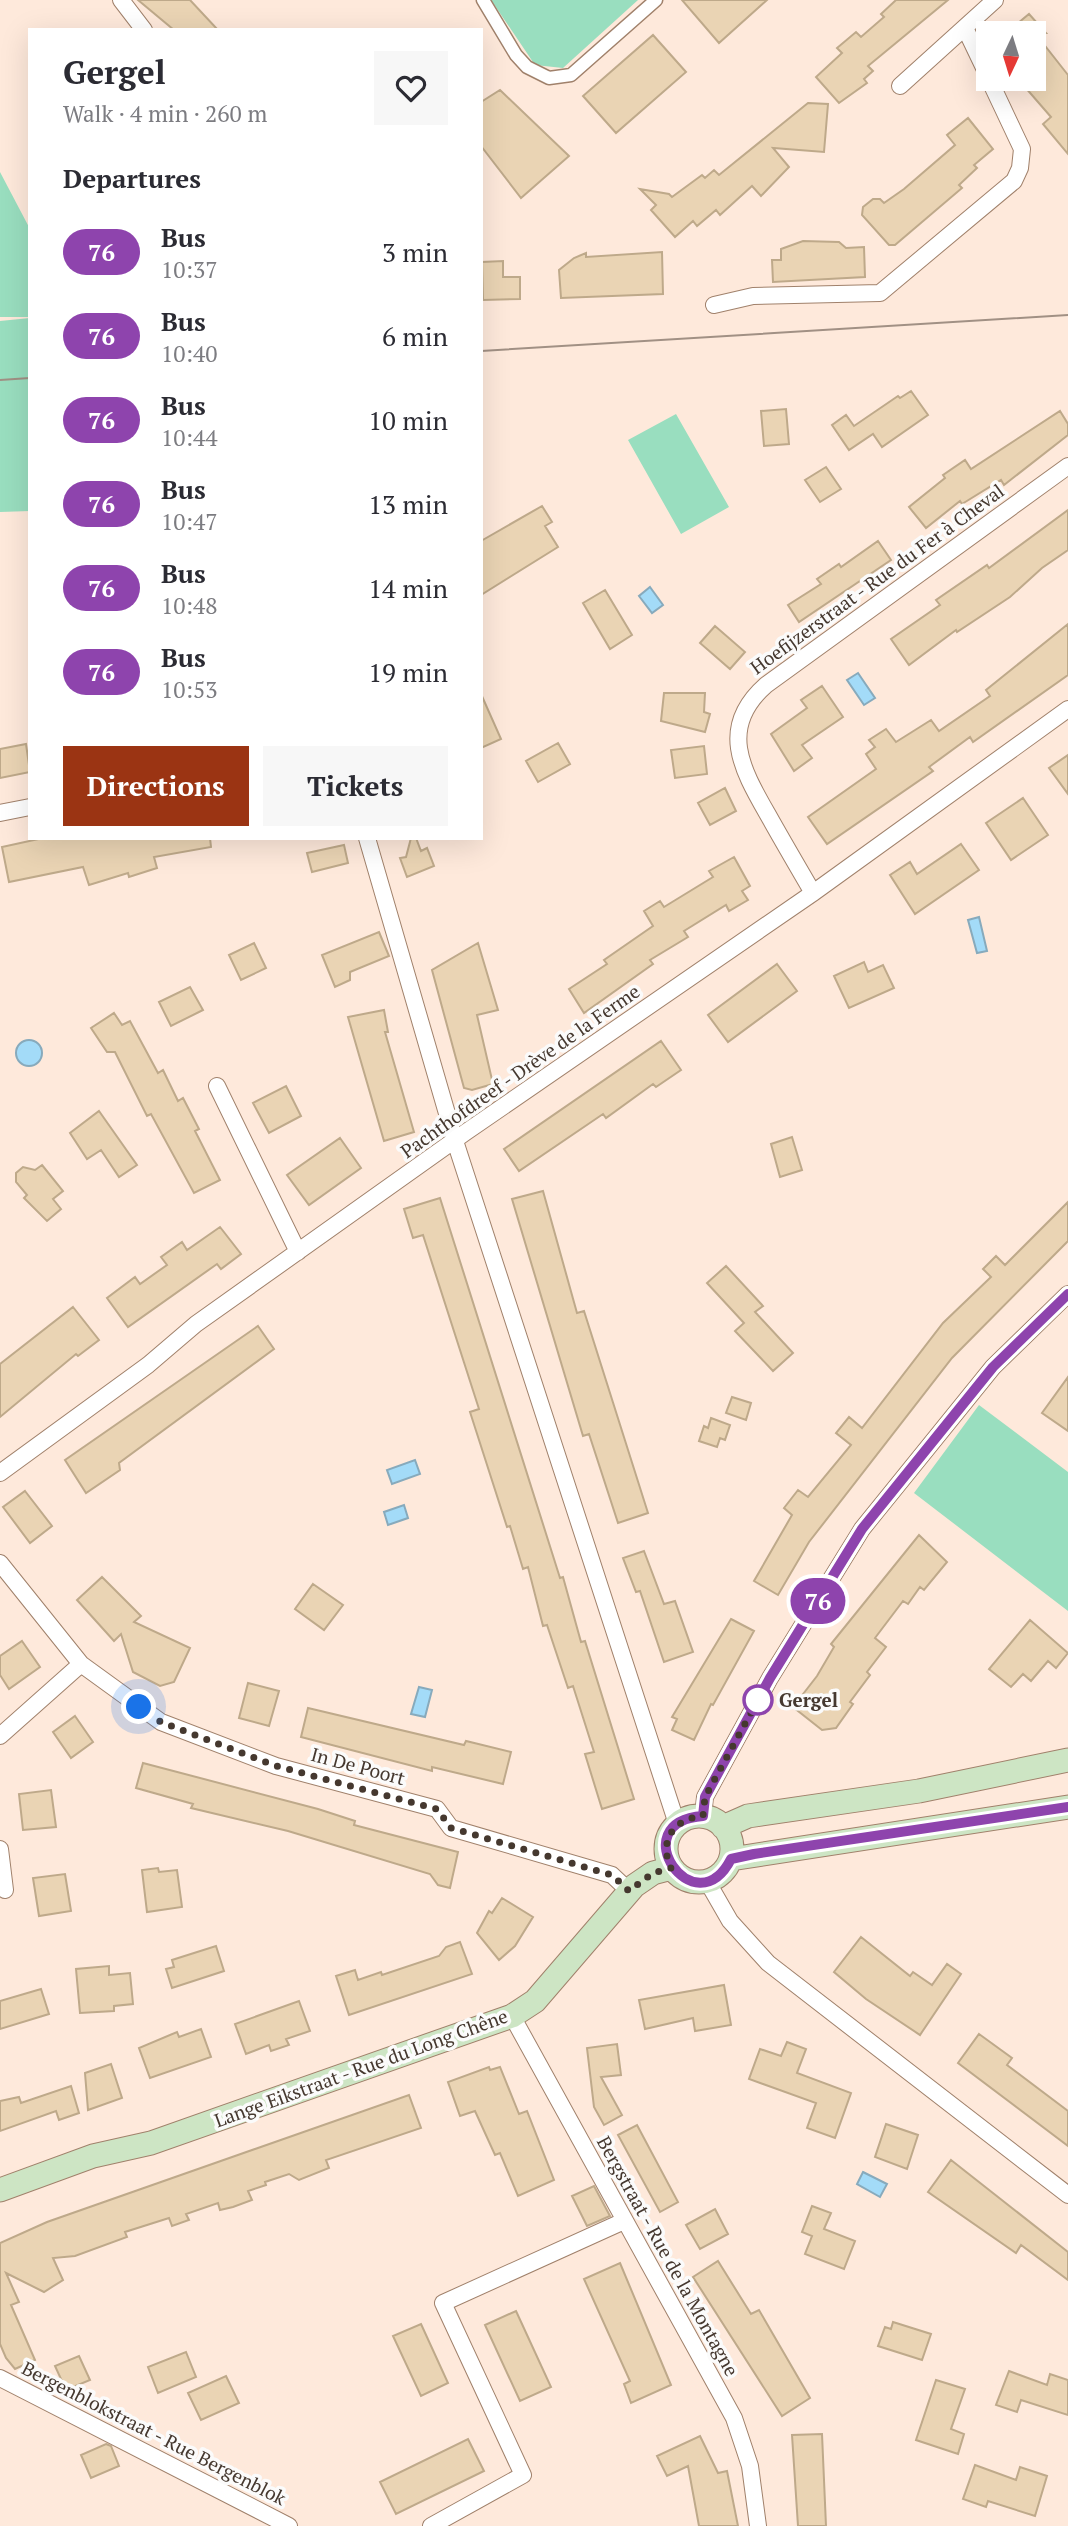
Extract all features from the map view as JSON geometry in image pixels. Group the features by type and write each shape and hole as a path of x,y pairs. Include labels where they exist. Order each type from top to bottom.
{"main road":[{"path":"713,1821 732,1847 731,1859 717,1877 707,1881 684,1879 671,1868 666,1843 677,1824 689,1817 713,1821 919,1791 1068,1759"},
{"path":"731,1859 1068,1807"},
{"name":"Lange Eikstraat - Rue du Long Chêne","path":"0,2189 93,2156 152,2143 512,2015 535,2001 629,1891 653,1873 671,1868"}],"street":[{"path":"121,0 142,28"},
{"path":"483,0 516,55 527,67 549,78 571,75 656,0"},
{"path":"900,86 995,0"},
{"path":"965,28 976,51"},
{"path":"714,305 753,296 880,293 1014,181 1020,168 1022,149 995,91"},
{"name":"Hoefijzerstraat - Rue du Fer à Cheval","path":"813,893 741,764 738,735 746,709 766,685 1068,466"},
{"name":"Pachthofdreef - Drève de la Ferme","path":"0,1473 298,1252 813,893 1068,709"},
{"path":"0,813 28,807"},
{"path":"368,840 455,1141 677,1824"},
{"path":"217,1086 298,1252"},
{"path":"713,1821 705,1797 770,1678 862,1529 993,1367 1068,1294"},
{"name":"In De Poort","path":"0,1563 81,1664 161,1722 276,1766 437,1809 451,1828 601,1871 612,1875 629,1891"},
{"path":"0,1736 81,1664"},
{"path":"0,1849 5,1890"},
{"path":"707,1881 730,1921 768,1963 1068,2195"},
{"name":"Bergstraat - Rue de la Montagne","path":"512,2015 734,2418 750,2466 758,2526"},
{"path":"431,2526 523,2475 443,2304 624,2221"},
{"name":"Bergenblokstraat - Rue Bergenblok","path":"0,2378 289,2526"}],"green space":[{"path":"491,0 638,0 563,68 535,65"},
{"path":"0,172 28,225 28,317 0,317"},
{"path":"28,318 28,511 0,512 0,321"},
{"path":"676,414 729,507 681,534 628,440"},
{"path":"979,1405 1068,1472 1068,1611 914,1493"}],"water":[{"path":"650,587 663,605 652,613 639,596"},
{"path":"858,673 875,698 864,705 847,680"},
{"path":"979,917 987,951 977,953 968,920"},
{"path":"29,1040 38,1044 42,1053 38,1062 29,1066 20,1062 16,1053 20,1044"},
{"path":"415,1460 420,1474 392,1484 387,1470"},
{"path":"404,1505 408,1518 388,1525 384,1512"},
{"path":"419,1687 432,1690 425,1717 411,1714"},
{"path":"863,2172 887,2184 880,2197 857,2184"}],"building":[{"path":"138,0 190,0 216,28 172,28"},
{"path":"682,0 767,0 719,43"},
{"path":"896,0 948,0 868,66 873,71 864,79 867,83 839,103 816,77 842,53 837,48 856,32 861,37 884,17 881,14"},
{"path":"1029,14 1035,21 1021,21"},
{"path":"653,35 686,72 616,133 583,96"},
{"path":"1046,47 1068,75 1068,154 1043,124 1051,117 1028,91 1046,91"},
{"path":"500,90 569,156 521,198 483,149 483,101"},
{"path":"808,103 828,104 824,152 773,148 789,167 761,196 752,186 720,215 716,210 697,226 693,221 675,237 651,210 656,205 640,189 669,194 672,197 702,175 705,178 714,170 719,175"},
{"path":"968,118 993,149 974,165 977,168 959,185 962,188 895,245 889,245 862,215 863,207 873,199 880,199 884,203 904,189 955,145 947,135"},
{"path":"803,241 839,242 846,248 864,247 865,277 773,282 772,260 781,260 781,249"},
{"path":"662,252 663,294 561,298 559,270 574,258 586,253 586,257"},
{"path":"503,261 503,277 520,277 520,299 483,300 483,262"},
{"path":"911,391 928,415 882,447 873,434 849,450 832,425 846,415 854,426 898,396 900,398"},
{"path":"786,409 789,444 764,446 761,411"},
{"path":"1060,411 1068,424 1068,435 1004,485 1001,480 962,504 960,501 926,528 909,507 945,478 943,475 965,460 971,469"},
{"path":"826,467 841,489 820,502 805,480"},
{"path":"542,506 552,522 545,526 558,547 483,594 483,540"},
{"path":"1068,510 1068,550 1042,568 1010,597 957,632 956,630 909,665 891,639 940,605 936,600 987,565 989,568"},
{"path":"878,541 891,560 799,622 788,605 821,584 817,579 839,564 841,567"},
{"path":"605,590 632,635 610,649 583,603"},
{"path":"1068,624 1068,675 973,742 970,737 929,767 933,771 827,844 808,817 876,769 866,754 875,747 869,740 886,729 896,742 931,720 939,731 990,696 986,690"},
{"path":"715,626 745,652 730,669 700,643"},
{"path":"822,686 843,717 802,745 812,758 794,771 771,734 807,708 801,700"},
{"path":"664,693 705,693 704,712 710,714 705,732 661,721"},
{"path":"483,698 501,739 483,747"},
{"path":"558,743 570,764 538,782 526,761"},
{"path":"26,744 28,772 0,778 0,749"},
{"path":"704,746 707,774 675,778 671,750"},
{"path":"1068,755 1068,794 1049,768"},
{"path":"725,788 736,811 710,825 698,803"},
{"path":"1023,798 1048,835 1011,860 986,823"},
{"path":"34,840 210,840 211,847 154,857 157,868 129,877 128,873 89,885 83,867 9,882 2,847"},
{"path":"410,840 417,840 421,851 427,848 434,866 407,877 400,858 406,857"},
{"path":"961,844 979,870 915,914 890,875 910,862 917,874"},
{"path":"344,845 348,863 312,872 307,853"},
{"path":"734,857 750,886 742,891 748,900 729,911 726,905 684,931 688,937 650,960 653,964 584,1013 569,989 607,964 604,960 653,926 644,911 660,901 664,907 713,877 709,871"},
{"path":"379,932 389,956 350,972 350,980 335,987 322,955"},
{"path":"254,943 266,968 241,980 229,955"},
{"path":"478,943 498,1010 477,1015 493,1084 472,1090 464,1088 432,970"},
{"path":"864,962 868,972 883,965 894,988 849,1008 834,976"},
{"path":"777,964 797,991 728,1042 708,1015"},
{"path":"190,987 203,1010 171,1026 159,1002"},
{"path":"384,1010 388,1032 385,1032 414,1132 384,1141 348,1017"},
{"path":"114,1013 122,1025 130,1021 158,1073 163,1070 178,1101 183,1098 199,1129 195,1131 220,1180 194,1193 151,1114 147,1116 115,1052 107,1052 91,1028"},
{"path":"661,1041 681,1070 656,1087 653,1084 606,1118 603,1114 519,1171 504,1149"},
{"path":"286,1086 301,1116 269,1133 253,1103"},
{"path":"99,1111 137,1165 119,1177 101,1150 87,1159 70,1133"},
{"path":"792,1137 802,1170 780,1177 771,1144"},
{"path":"340,1138 361,1168 309,1205 287,1175"},
{"path":"42,1165 63,1191 53,1199 61,1209 47,1221 24,1198 27,1195 16,1182 16,1173 23,1167 35,1170"},
{"path":"543,1191 577,1313 584,1311 648,1513 618,1523 589,1434 583,1436 512,1199"},
{"path":"440,1198 560,1578 563,1577 581,1642 585,1641 634,1799 602,1809 585,1754 594,1752 573,1686 568,1688 547,1625 543,1626 528,1567 523,1569 510,1526 507,1527 470,1412 479,1409 423,1235 413,1238 404,1209"},
{"path":"1068,1202 1068,1241 952,1358 809,1542 778,1595 754,1581 792,1515 784,1508 798,1490 808,1497 851,1445 836,1433 849,1417 862,1428 943,1323 991,1277 983,1269 996,1256 1005,1265"},
{"path":"220,1227 241,1254 221,1269 217,1264 128,1327 107,1298 135,1277 140,1284 167,1265 161,1257 182,1242 187,1250"},
{"path":"726,1266 763,1306 755,1312 793,1353 773,1371 735,1331 744,1323 707,1283"},
{"path":"73,1307 99,1340 78,1356 76,1354 0,1417 0,1364"},
{"path":"258,1326 274,1349 119,1463 120,1470 86,1493 65,1460"},
{"path":"1068,1377 1068,1431 1042,1413"},
{"path":"732,1397 751,1403 746,1420 726,1413"},
{"path":"711,1418 730,1425 725,1440 720,1438 717,1447 699,1441 704,1426 708,1428"},
{"path":"25,1491 52,1526 30,1543 3,1507"},
{"path":"919,1535 947,1562 924,1590 920,1587 908,1604 903,1601 875,1638 886,1647 867,1672 870,1675 850,1702 853,1704 836,1728 822,1730 793,1707 817,1676 834,1647 831,1644"},
{"path":"644,1551 664,1604 675,1601 693,1652 664,1662 640,1591 636,1592 623,1558"},
{"path":"102,1577 141,1616 134,1622 190,1648 174,1682 160,1686 133,1672 121,1634 114,1641 77,1600"},
{"path":"313,1584 343,1605 324,1630 295,1609"},
{"path":"731,1619 754,1631 713,1705 711,1704 694,1740 672,1730 677,1719 672,1717"},
{"path":"1030,1620 1068,1653 1056,1668 1048,1661 1031,1681 1023,1674 1011,1687 989,1669"},
{"path":"22,1641 40,1667 9,1689 0,1675 0,1656"},
{"path":"248,1683 279,1691 269,1726 239,1718"},
{"path":"308,1708 464,1745 466,1741 511,1752 503,1784 432,1767 432,1771 301,1737"},
{"path":"75,1716 93,1742 71,1758 53,1732"},
{"path":"143,1763 318,1809 355,1821 354,1825 458,1852 450,1888 438,1885 430,1874 288,1831 191,1808 193,1804 136,1788"},
{"path":"51,1790 56,1827 23,1830 19,1794"},
{"path":"158,1868 159,1872 177,1870 182,1907 147,1912 142,1870"},
{"path":"65,1874 71,1911 39,1916 33,1878"},
{"path":"502,1898 533,1917 515,1946 499,1960 477,1933 489,1911 492,1913"},
{"path":"861,1937 910,1976 913,1972 932,1985 947,1964 961,1974 920,2035 866,1999 834,1972"},
{"path":"460,1942 472,1974 349,2015 336,1976 355,1970 358,1980 381,1972 382,1975 439,1956 446,1947"},
{"path":"216,1946 224,1971 172,1988 166,1969 174,1967 172,1960"},
{"path":"109,1966 109,1975 130,1973 133,2004 114,2006 114,2011 80,2013 76,1969"},
{"path":"724,1985 731,2025 695,2031 693,2018 645,2029 639,2000"},
{"path":"41,1989 49,2014 0,2029 0,2001"},
{"path":"299,2001 310,2031 286,2039 289,2045 271,2051 269,2045 246,2054 235,2024"},
{"path":"201,2029 211,2057 150,2078 139,2048 177,2032 179,2037"},
{"path":"979,2034 1012,2058 1007,2065 1068,2111 1068,2146 958,2063"},
{"path":"787,2042 806,2049 797,2073 851,2093 835,2138 807,2128 816,2103 749,2079 760,2049 781,2056"},
{"path":"617,2044 621,2075 601,2077 622,2115 604,2125 594,2107 587,2048"},
{"path":"111,2064 122,2098 88,2110 85,2073"},
{"path":"489,2067 490,2070 500,2067 519,2114 527,2111 554,2180 518,2196 500,2153 495,2155 475,2111 460,2116 448,2082"},
{"path":"71,2086 79,2113 59,2120 56,2111 0,2131 0,2101 19,2097 21,2103"},
{"path":"409,2095 421,2128 326,2160 329,2168 299,2180 289,2174 265,2182 266,2185 248,2191 252,2200 233,2207 220,2210 218,2203 186,2214 189,2220 172,2226 169,2218 125,2232 127,2237 75,2256 53,2258 63,2280 44,2292 6,2273 19,2302 11,2305 35,2360 15,2369 6,2358 0,2344 0,2243 47,2222"},
{"path":"886,2124 918,2135 907,2169 875,2157"},
{"path":"637,2125 678,2202 660,2212 618,2135"},
{"path":"951,2160 1068,2252 1068,2280 1021,2245 1016,2253 928,2192"},
{"path":"594,2186 610,2216 587,2226 572,2196"},
{"path":"812,2206 831,2213 824,2229 855,2241 844,2269 805,2254 812,2236 802,2232"},
{"path":"715,2209 728,2234 700,2249 686,2225"},
{"path":"718,2261 751,2314 759,2310 810,2398 782,2416 693,2277"},
{"path":"620,2263 671,2385 631,2403 624,2384 630,2381 584,2279"},
{"path":"516,2311 551,2387 520,2401 485,2325"},
{"path":"893,2322 931,2334 922,2360 878,2346 885,2327 891,2329"},
{"path":"421,2324 448,2383 421,2396 393,2336"},
{"path":"186,2352 196,2377 158,2393 148,2367"},
{"path":"79,2356 90,2380 66,2390 55,2366"},
{"path":"1009,2371 1047,2385 1050,2374 1068,2380 1068,2415 1021,2400 1017,2412 996,2405"},
{"path":"226,2376 239,2403 201,2420 188,2393"},
{"path":"936,2380 965,2389 951,2429 964,2434 958,2454 916,2440"},
{"path":"822,2434 826,2526 798,2526 792,2435"},
{"path":"700,2436 718,2473 727,2471 738,2526 699,2526 688,2466 667,2476 657,2456"},
{"path":"468,2439 484,2471 396,2514 380,2482"},
{"path":"106,2444 111,2446 119,2466 91,2478 81,2455"},
{"path":"975,2465 1016,2480 1020,2467 1047,2476 1035,2516 988,2501 986,2507 963,2499"}],"tram line":[{"path":"483,351 1068,315"},
{"path":"0,380 28,378"}],"bus line":[{"name":"76","path":"1068,1294 993,1367 862,1529 770,1678 705,1797 703,1816 689,1817 677,1824 666,1843 666,1855 671,1868 684,1879 707,1881 726,1869 731,1859 754,1854 1068,1807"}],"place":[{"name":"Gergel","path":"758,1700"}],"route":[{"path":"139,1707 161,1722 276,1766 437,1809 451,1828 612,1875 629,1891 653,1873 671,1868 666,1855 666,1843 670,1833 677,1824 689,1817 703,1816 705,1797 759,1698 758,1700"}]}
